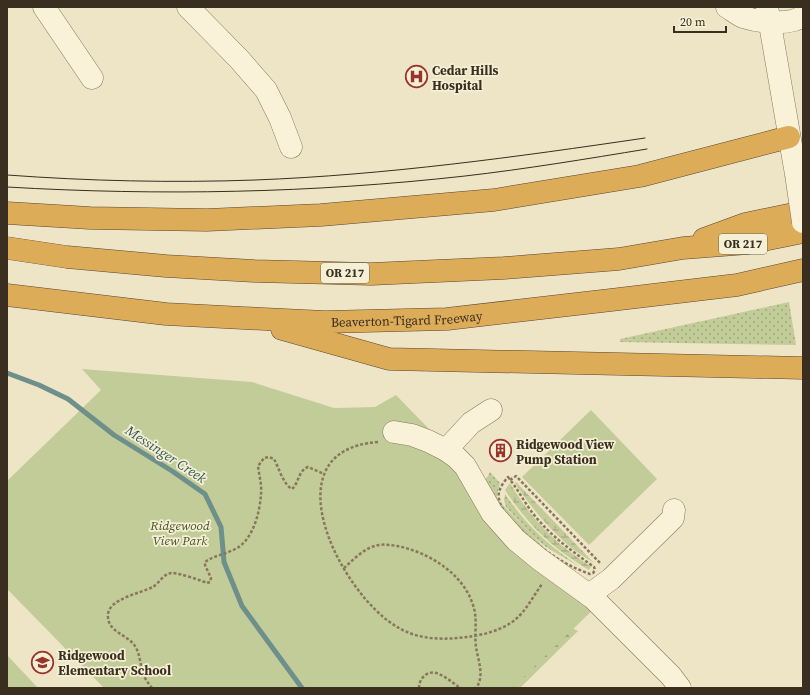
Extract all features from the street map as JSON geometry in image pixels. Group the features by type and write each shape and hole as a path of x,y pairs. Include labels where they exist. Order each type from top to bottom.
{"highway":[{"path":"7,213 90,218 207,220 321,215 494,200 640,176 796,135"},
{"path":"683,248 745,224 803,212"},
{"name":"OR 217","path":"7,248 67,257 166,266 254,271 371,274 504,268 619,259 683,248 748,243 803,232"},
{"name":"Beaverton-Tigard Freeway","path":"7,296 166,314 242,318 325,322 447,319 737,285 803,270"},
{"path":"242,318 389,359 803,368"}],"street":[{"path":"44,7 92,78"},
{"path":"188,7 239,59 266,90 280,118 291,147"},
{"path":"727,7 743,17 769,14 790,21 799,19 803,16"},
{"path":"769,14 796,135 796,174 803,222"},
{"path":"446,450 471,423 490,410"},
{"path":"394,432 412,435 428,441 456,457 465,466 482,497 502,525 516,540 595,600 671,676 680,688"},
{"path":"595,600 611,579 673,518 674,510"}],"path":[{"path":"394,432 388,440 384,442 361,444 339,454 330,462 324,474 320,497 323,517 332,549 357,588 371,605 398,628 417,636 430,638 475,636 496,630 516,619 552,568"},
{"path":"152,688 145,679 136,646 126,636 117,632 110,625 108,611 115,604 152,587 166,575 172,573 207,583 210,582 211,578 205,565 206,562 209,559 230,551 244,543 250,534 256,519 261,492 258,466 264,458 269,457 274,459 285,483 292,489 296,486 304,468 308,467 324,474"},
{"path":"510,480 516,476 602,565"},
{"path":"499,494 508,477 526,505 545,528 568,549 594,567 595,571 590,574 582,571 548,552 526,535 504,511"},
{"path":"523,483 526,480"},
{"path":"555,516 558,513"},
{"path":"344,568 362,552 379,545 388,545 404,548 424,555 444,567 452,574 460,582 474,605 475,636 480,679 476,688"},
{"path":"419,688 422,677 433,673 438,673 460,688"}],"green space":[{"path":"789,302 796,345 620,342 620,339"},
{"name":"Ridgewood View Park","path":"82,369 252,382 334,408 375,407 396,395 599,604 512,688 104,688 7,589 7,481 101,390"},
{"path":"591,410 657,479 589,545 522,477"},
{"path":"490,472 500,483 497,500 485,481"},
{"path":"516,482 594,563 571,548 553,531 539,516 515,483"},
{"path":"510,483 527,509 545,530 566,549 591,567 589,570 552,545 532,525 505,490"},
{"path":"505,494 522,516 548,543 580,567 546,547 534,537 506,507 504,500"},
{"path":"572,628 578,631 520,688 478,688"},
{"path":"7,655 38,688 7,688"}],"waterway":[{"name":"Messinger Creek","path":"7,373 39,385 68,399 114,435 172,471 205,494 221,527 224,562 242,606 302,688"}],"tram line":[{"path":"7,175 69,179 162,181 224,181 304,178 402,170 548,152 645,138"},
{"path":"7,187 64,190 179,192 351,186 465,176 556,164 647,149"}],"place":[{"name":"Cedar Hills Hospital","path":"416,77"},
{"name":"Ridgewood View Pump Station","path":"501,451"},
{"name":"Ridgewood Elementary School","path":"43,662"}]}
